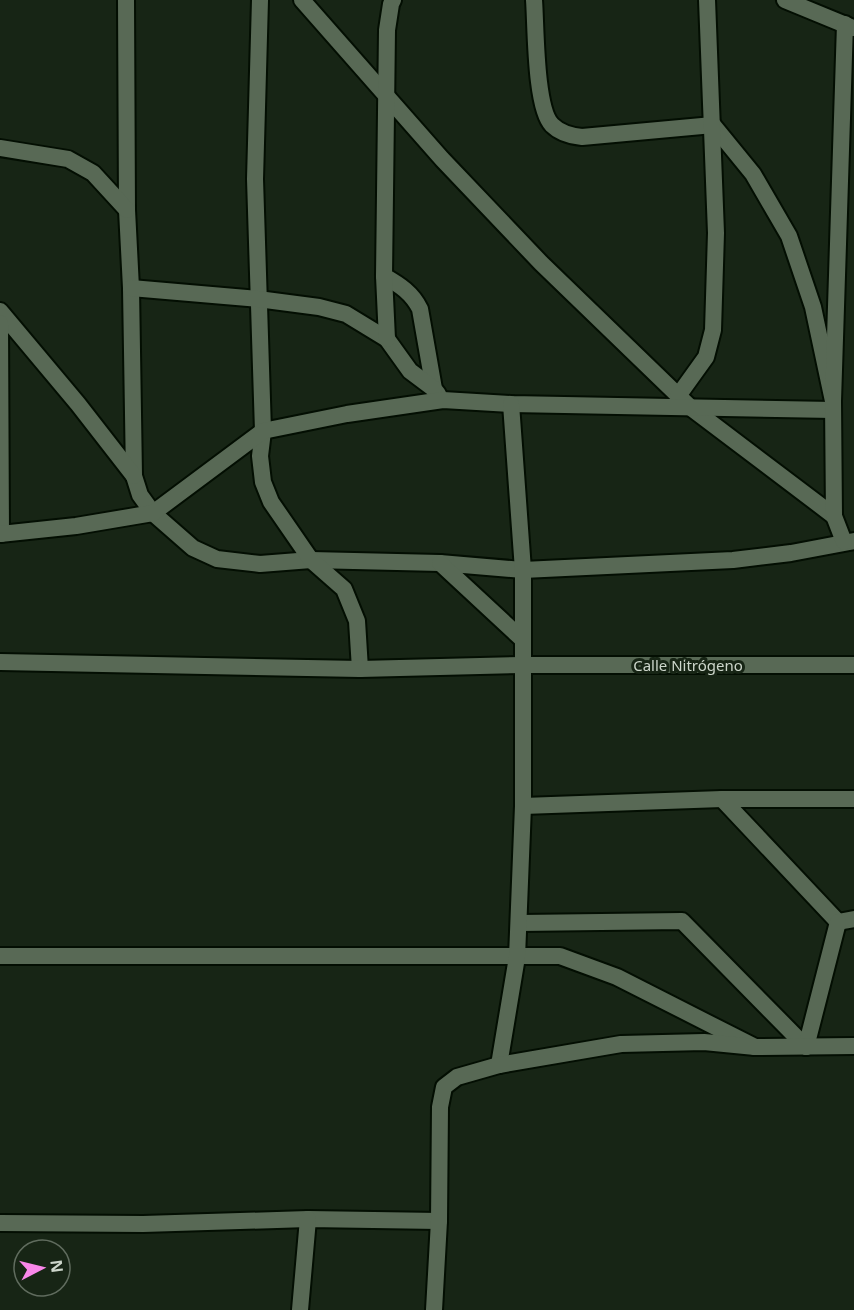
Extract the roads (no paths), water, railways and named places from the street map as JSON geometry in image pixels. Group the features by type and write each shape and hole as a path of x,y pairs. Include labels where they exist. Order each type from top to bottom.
{"street":[{"path":"126,0 126,210 131,288 134,476 140,495 153,513 193,548 218,559 260,564 311,560 440,563 523,570 733,560 791,553 849,542 834,516 684,402 541,263 442,159 302,0"},
{"path":"260,0 255,179 263,431 260,456 263,482 271,502 311,560 344,589 357,621 360,669"},
{"path":"387,339 384,276 387,30 393,0"},
{"path":"534,0 540,87 544,110 550,124 559,131 582,137 713,125"},
{"path":"684,402 706,357 713,330 716,233 707,0"},
{"path":"785,0 849,26 833,405 834,516"},
{"path":"713,125 753,174 789,236 813,307 833,405"},
{"path":"0,148 68,159 93,172 126,210"},
{"path":"384,276 403,286 415,298 420,309 439,394"},
{"path":"131,288 258,298 319,307 346,314 373,328 387,339 410,371 439,394"},
{"path":"0,311 78,404 134,476"},
{"path":"0,330 1,534 76,526 153,513 263,431 439,394 511,404 684,402 833,405"},
{"path":"499,1065 517,957 523,806 523,570 511,404"},
{"path":"440,563 523,640"},
{"name":"Calle Nitrógeno","path":"0,662 360,669 523,665 854,665"},
{"path":"523,806 722,799 854,799"},
{"path":"722,799 846,921 806,1047"},
{"path":"520,923 682,921 806,1047"},
{"path":"0,956 560,956 616,977 755,1047"},
{"path":"434,1310 439,1221 440,1107 444,1087 457,1077 499,1065 621,1044 704,1042 755,1047 854,1046"},
{"path":"0,1223 143,1224 308,1219 439,1221"},
{"path":"300,1310 308,1219"}]}
